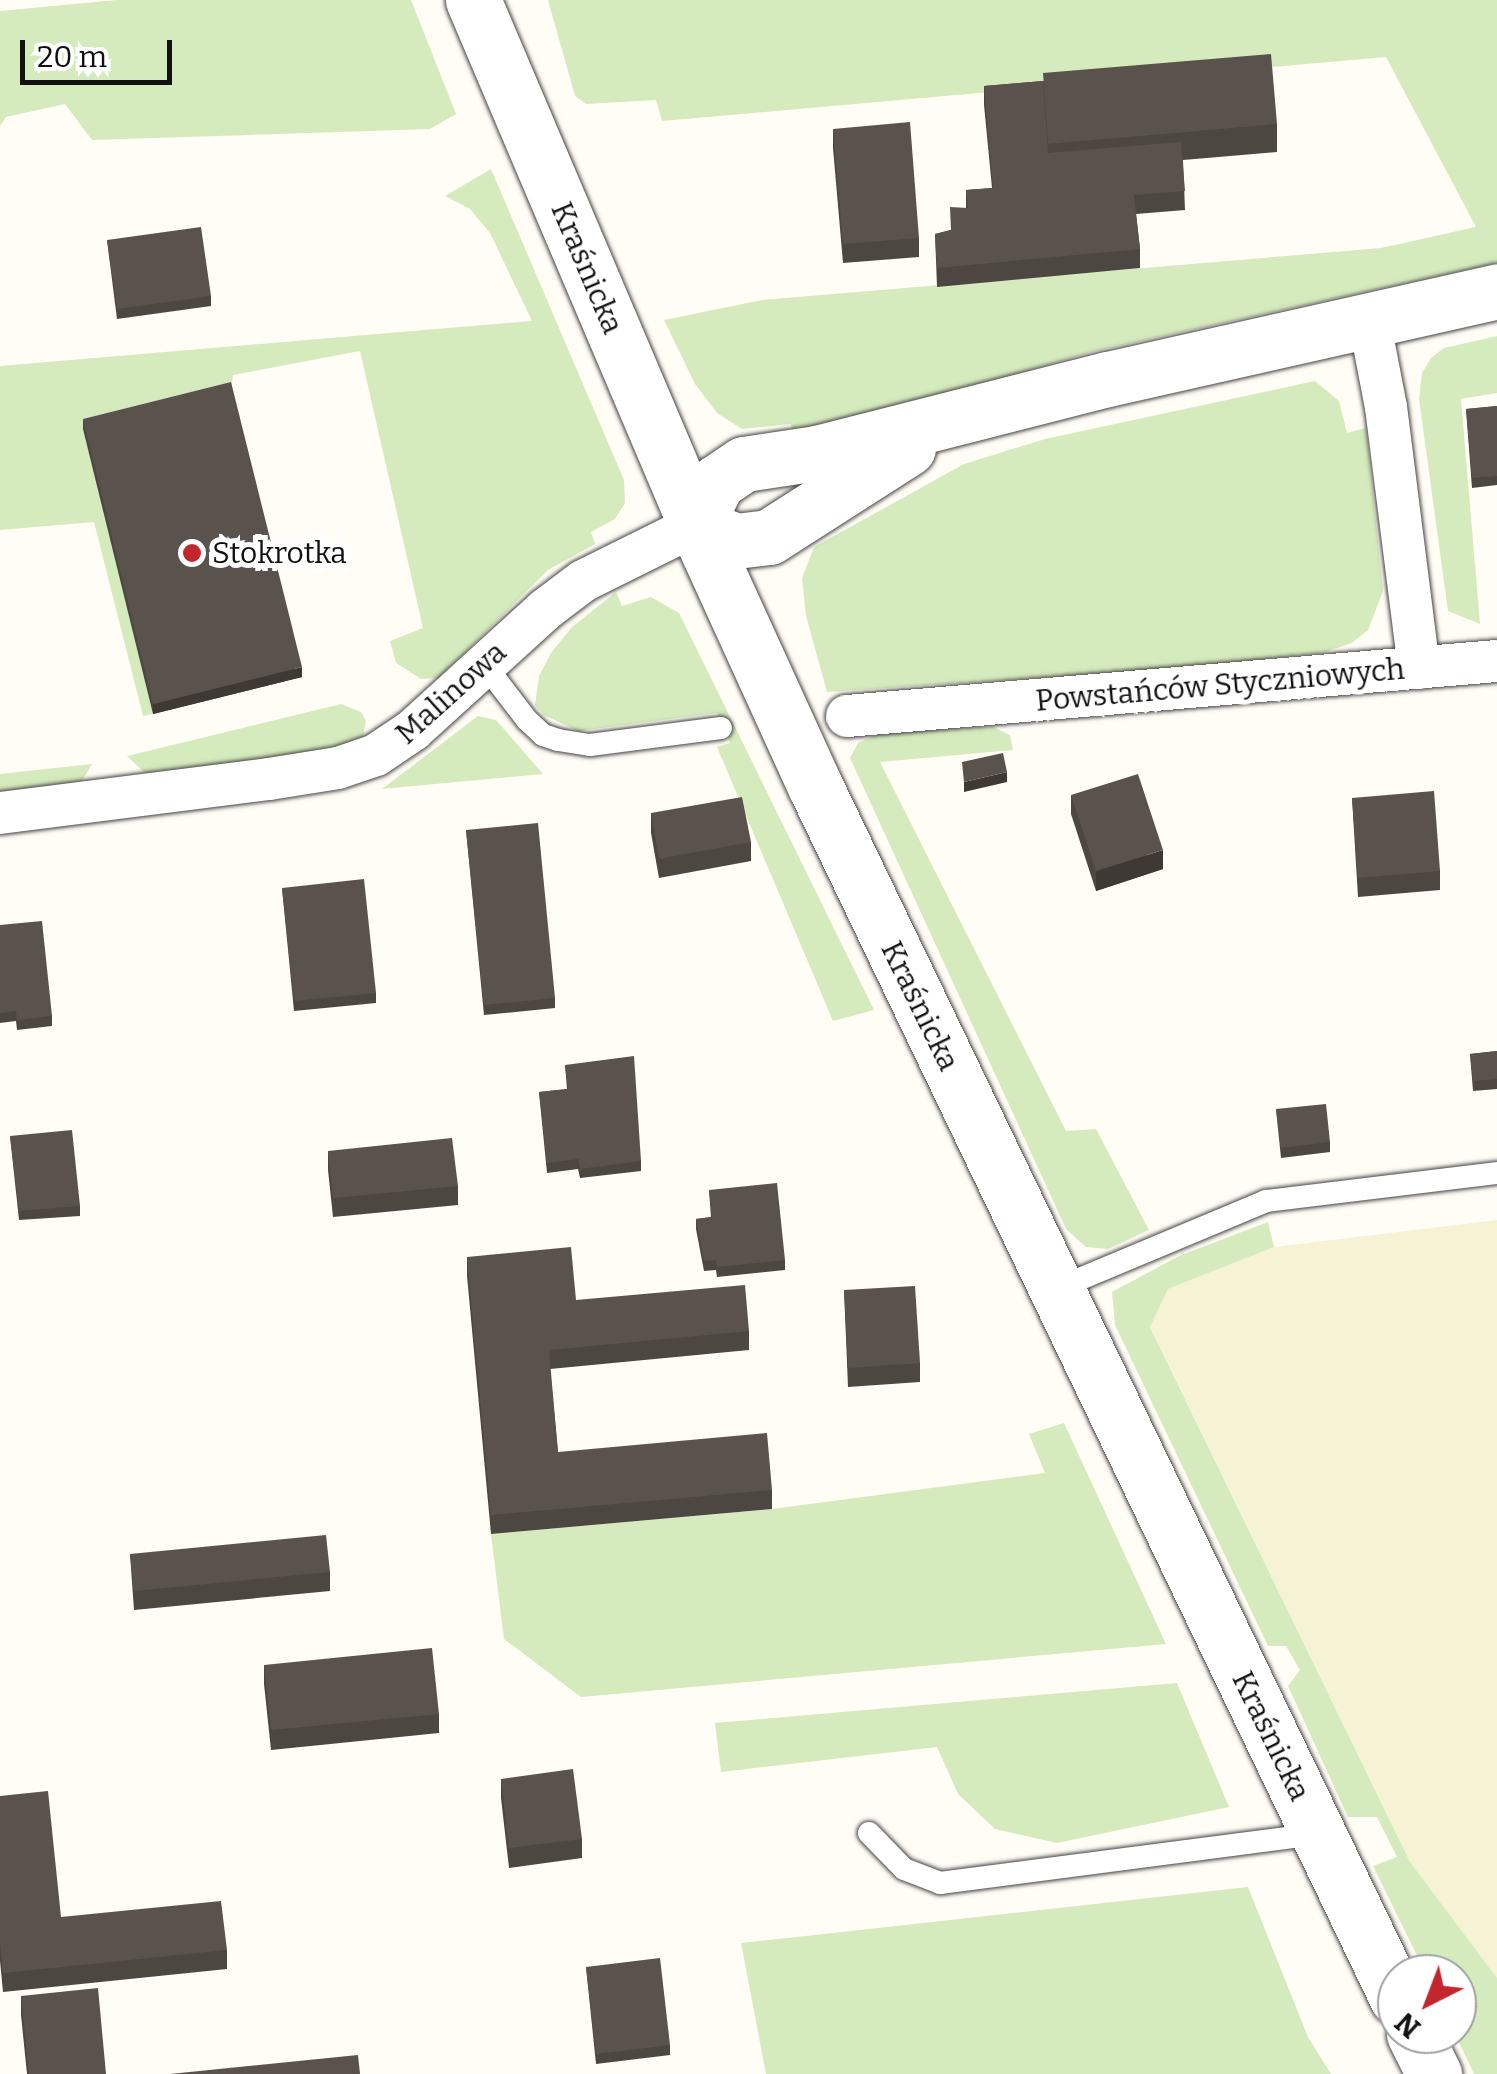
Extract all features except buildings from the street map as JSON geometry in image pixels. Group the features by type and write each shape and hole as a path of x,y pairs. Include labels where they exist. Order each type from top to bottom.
{"street":[{"name":"Kraśnicka","path":"473,0 696,525 1056,1289 1377,1956"},
{"path":"957,419 838,488 768,537 736,541 696,525 717,482 744,464 817,453 1369,318 1497,291"},
{"name":"Powstańców Styczniowych","path":"847,716 1419,668 1386,407 1369,318"},
{"name":"Malinowa","path":"0,813 183,792 338,768 393,746 583,581 696,525"},
{"path":"1419,668 1497,661"}],"lane":[{"path":"484,664 527,720 543,735 558,740 590,745 721,728"},
{"path":"1056,1289 1266,1201 1497,1174"},
{"path":"869,1833 904,1869 940,1883 1318,1834"}],"shaded area":[{"path":"1497,1220 1497,1978 1410,1862 1150,1326 1168,1289 1274,1247"}],"green space":[{"path":"117,0 411,0 456,114 430,129 92,140 65,104 6,117 0,126 0,11"},
{"path":"548,0 1497,0 1497,263 1091,352 795,440 791,424 742,429 717,413 695,384 664,320 762,300 1381,248 1476,227 1386,57 662,121 656,100 586,104 575,96"},
{"path":"491,169 624,480 625,503 615,519 591,532 595,544 548,570 439,678 421,679 396,663 390,641 423,628 360,351 233,375 231,392 84,429 153,714 143,716 94,522 0,530 0,366 532,321 490,233 470,209 445,196"},
{"path":"1497,336 1497,393 1461,399 1480,624 1448,611 1419,399 1422,373 1431,358 1444,348"},
{"path":"1315,381 1339,401 1347,433 1366,428 1383,591 1368,630 1352,643 1322,653 1183,668 827,692 806,616 802,578 814,547 964,464 1045,439"},
{"path":"616,592 622,606 651,597 679,613 874,1010 833,1021 717,747 730,743 717,713 578,731 544,715 535,705 539,676 551,653 572,627"},
{"path":"341,704 361,712 366,721 363,737 355,742 197,775 146,774 127,756"},
{"path":"478,716 496,720 543,774 382,789"},
{"path":"993,727 1010,735 1013,750 880,762 1066,1131 1096,1129 1149,1230 1108,1249 1086,1247 1066,1229 850,758 858,743 884,731"},
{"path":"92,764 82,781 0,794 0,774"},
{"path":"1268,1222 1274,1247 1168,1289 1150,1327 1410,1862 1497,1978 1497,2074 1474,2074 1464,2054 1477,2054 1477,1954 1416,1954 1373,1866 1397,1857 1377,1817 1348,1817 1288,1686 1300,1670 1286,1646 1268,1646 1115,1325 1112,1292 1179,1256"},
{"path":"1064,1423 1166,1644 581,1697 504,1639 491,1534 772,1509 1045,1473 1029,1434"},
{"path":"1177,1683 1229,1807 1057,1843 995,1829 958,1794 937,1747 721,1772 715,1723"},
{"path":"1248,1887 1308,2037 1331,2074 766,2074 741,1943"}],"place":[{"name":"Stokrotka","path":"192,553"}]}
